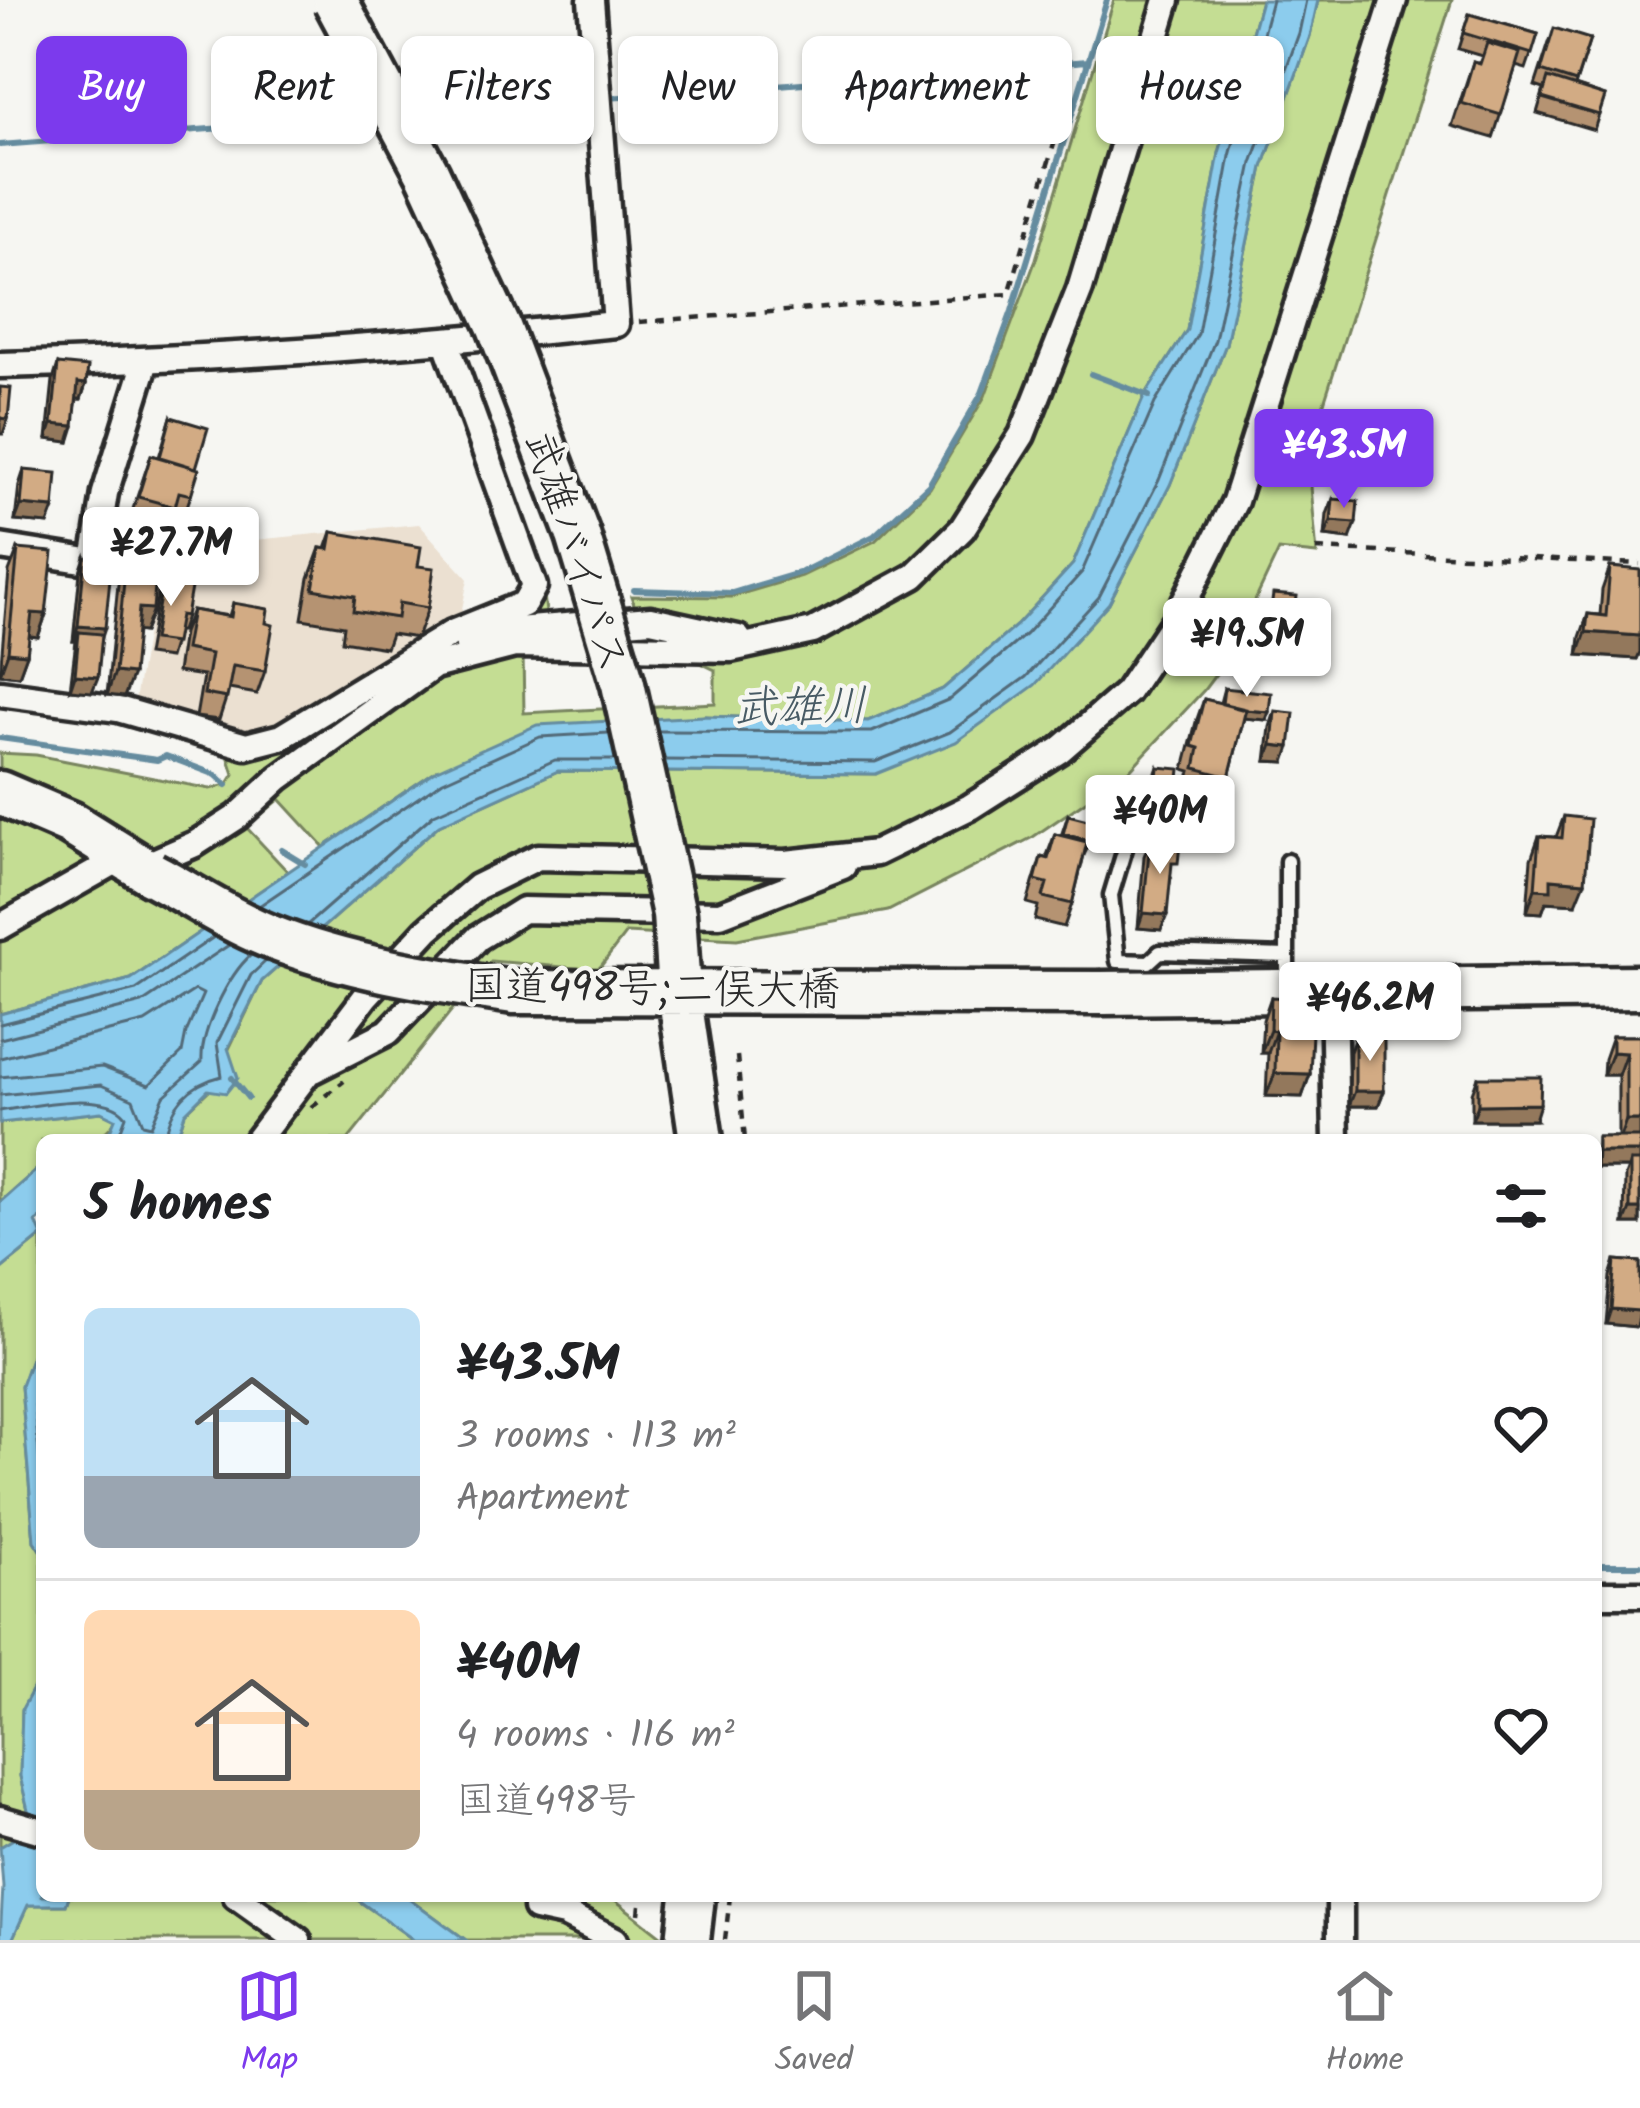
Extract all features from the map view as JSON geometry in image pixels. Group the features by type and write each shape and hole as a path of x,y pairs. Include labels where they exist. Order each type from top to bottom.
{"highway":[{"name":"武雄バイパス","path":"335,0 428,174 499,327 578,535 623,684 674,914 679,992 699,1134"},
{"name":"国道498号;二俣大橋","path":"0,794 70,823 265,934 328,956 422,979 514,992 1102,993 1287,974 1333,991 1640,987"},
{"path":"688,1940 692,1902"}],"street":[{"path":"0,364 146,361 446,342 616,324 591,0"},
{"path":"434,666 515,645 730,649 813,631 914,576 962,529 1022,435 1080,289 1167,0"},
{"path":"306,1074 388,1032 478,938 524,910 720,914 876,853 970,807 1060,750 1126,692 1177,616 1235,501 1394,0"},
{"path":"0,927 195,844 237,817 279,778 524,604 534,586 446,342"},
{"path":"0,547 94,562 105,494 146,361"},
{"path":"0,693 118,709 246,746 281,736 452,633 492,623 651,619 760,643"},
{"path":"261,1134 366,996 427,930 477,887 538,857 786,863 876,853"},
{"path":"1333,991 1336,1134"},
{"path":"1602,1594 1640,1594"},
{"path":"3,1820 36,1829"},
{"path":"244,1902 298,1940"},
{"path":"528,1902 578,1940"},
{"path":"528,1902 615,1940"},
{"path":"1340,1902 1340,1940"}],"lane":[{"path":"1127,842 1111,895 1118,961 1149,962 1160,952 1287,974 1287,861"}],"path":[{"path":"616,324 1009,295 1073,81"},
{"path":"1316,549 1640,564"},
{"path":"737,1056 745,1134"},
{"path":"306,1111 355,1072"},
{"path":"639,1914 640,1902"},
{"path":"725,1940 729,1902"}],"shaded area":[{"path":"419,524 468,579 460,619 279,729 226,749 132,717 156,581 222,584 244,541"}],"green space":[{"path":"1114,0 1261,0 1251,36 1103,36"},
{"path":"1318,0 1452,0 1308,453 1317,554 1279,550 1228,658 1128,772 1033,837 888,911 737,939 626,933 598,970 491,961 353,1134 178,1134 185,1113 209,1090 262,981 439,825 558,771 876,774 1109,603 1170,485 1226,344 1263,167 1271,144 1284,144 1284,108"},
{"path":"1096,60 1096,144 1221,144 1187,330 1144,397 1073,564 1017,625 943,689 868,721 704,716 437,770 324,847 280,799 246,827 288,872 131,979 0,1014 0,753 36,755 210,789 227,785 234,774 226,749 279,729 460,619 544,595 549,638 523,653 524,713 715,703 715,670 646,637 631,596 731,597 802,576 875,541 930,488 985,396 1036,259"},
{"path":"101,1112 116,1119 102,1134 36,1134 36,1170 0,1202 0,1123"},
{"path":"36,1241 36,1345 21,1387 36,1544 36,1683 22,1710 20,1776 29,1814 17,1837 0,1847 0,1270"},
{"path":"360,1902 414,1940 12,1940 28,1905"},
{"path":"414,1902 618,1902 666,1940 466,1940"}],"water":[{"path":"1261,0 1318,0 1284,108 1284,36 1251,36"},
{"path":"1221,144 1271,144 1226,344 1170,485 1109,603 1035,685 956,742 876,774 558,771 439,825 262,981 228,1048 238,1078 226,1093 208,1090 185,1113 178,1134 103,1134 115,1119 101,1112 0,1123 0,1014 131,979 437,770 537,725 704,716 868,721 943,689 1017,625 1073,564 1144,397 1187,330"},
{"path":"36,1170 36,1241 0,1270 0,1202"},
{"path":"36,1345 36,1544 34,1541 21,1386"},
{"path":"36,1683 36,1816 29,1814 20,1776 22,1709"},
{"path":"17,1837 36,1842 36,1902 67,1902 28,1905 12,1940 0,1940 0,1847"},
{"path":"360,1902 414,1902 466,1940 414,1940"}],"building":[{"path":"1469,14 1538,34 1532,54 1463,33"},
{"path":"1554,28 1590,39 1576,82 1541,71"},
{"path":"1487,43 1520,53 1501,115 1461,103 1473,62 1480,64"},
{"path":"1548,78 1605,96 1599,115 1542,98"},
{"path":"58,364 88,367 86,384 78,383 74,426 52,424"},
{"path":"0,387 11,388 8,419 0,418"},
{"path":"171,417 208,428 196,468 160,457"},
{"path":"151,455 199,469 191,495 179,492 175,507 138,497"},
{"path":"24,470 57,473 54,508 21,505"},
{"path":"1333,499 1358,501 1356,523 1331,521"},
{"path":"123,517 138,518 135,547 120,546"},
{"path":"332,532 421,547 418,566 434,568 428,608 399,603 397,618 353,611 355,596 313,589 320,548 329,549"},
{"path":"18,549 53,552 46,614 32,613 27,654 8,652"},
{"path":"85,557 112,559 105,628 78,626"},
{"path":"126,561 157,564 153,609 139,608 133,674 115,672"},
{"path":"1610,567 1640,570 1640,636 1586,632 1588,614 1606,616"},
{"path":"163,577 192,582 175,643 153,640"},
{"path":"1273,594 1297,596 1295,613 1271,610"},
{"path":"233,603 268,609 266,623 273,625 265,671 233,666 227,698 204,694 211,654 185,649 192,610 231,617"},
{"path":"79,632 102,634 98,677 75,675"},
{"path":"1224,688 1271,693 1269,712 1222,704"},
{"path":"1204,699 1246,709 1229,777 1195,768 1199,748 1192,746"},
{"path":"1275,711 1294,713 1290,747 1272,745"},
{"path":"1158,767 1180,769 1175,816 1153,814"},
{"path":"1189,784 1223,788 1220,816 1186,813"},
{"path":"1068,815 1096,822 1091,841 1063,834"},
{"path":"1564,816 1590,819 1585,882 1551,879 1551,890 1535,889 1539,836 1562,838"},
{"path":"1055,834 1087,842 1072,904 1043,897 1047,883 1035,880 1041,857 1048,859"},
{"path":"1150,841 1180,844 1178,863 1172,863 1167,915 1143,913"},
{"path":"1271,997 1307,999 1305,1033 1312,1033 1310,1074 1275,1073"},
{"path":"1612,1036 1640,1036 1640,1120 1626,1120 1626,1053 1612,1052"},
{"path":"1355,1037 1384,1037 1384,1091 1355,1091"},
{"path":"1478,1077 1541,1077 1540,1104 1478,1105"},
{"path":"1602,1137 1640,1137 1640,1152 1602,1152"},
{"path":"1630,1161 1640,1161 1640,1209 1630,1209"},
{"path":"1615,1260 1640,1262 1640,1311 1611,1309"}],"waterway":[{"path":"634,590 732,593 802,572 874,536 929,485 982,393 1012,311 1107,0"},
{"path":"608,98 1088,61"},
{"path":"0,145 379,116"},
{"path":"1091,374 1149,396"},
{"path":"0,738 157,760 166,756 216,775 227,785"},
{"path":"282,850 305,864"},
{"path":"232,1078 248,1098"},
{"path":"1602,1565 1640,1565"}],"water label":[{"name":"武雄川","path":"800,705"}]}
